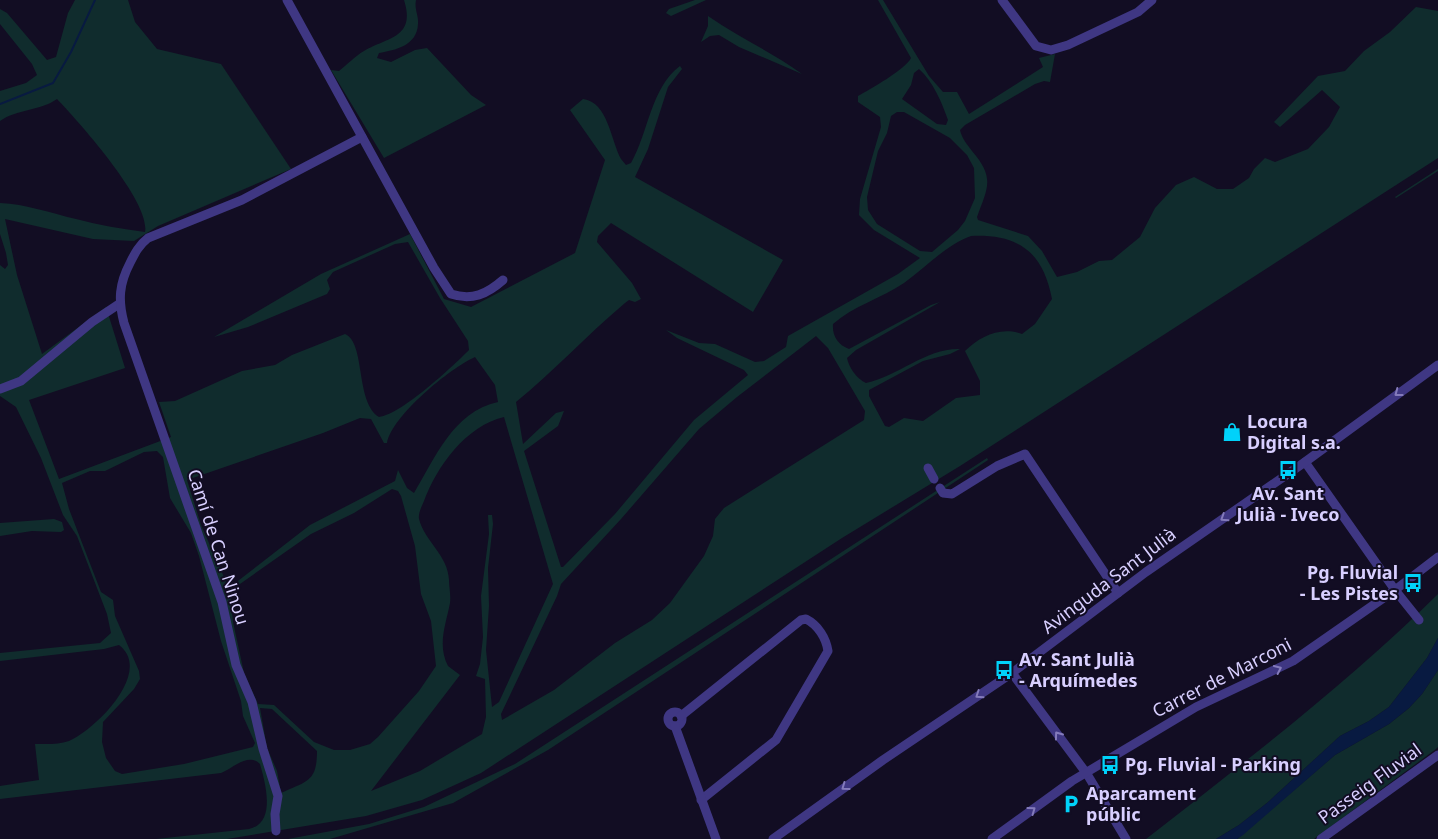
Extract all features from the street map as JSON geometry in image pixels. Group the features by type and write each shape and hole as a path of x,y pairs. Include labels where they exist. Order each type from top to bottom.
{"street":[{"path":"287,0 434,268 451,294 465,299 490,291 503,280"},
{"path":"1002,0 1036,46 1051,50 1068,45 1138,12 1152,0"},
{"path":"0,389 21,381 92,322 119,304 122,278 137,248 144,241 236,203 362,137"},
{"name":"Camí de Can Ninou","path":"119,304 137,364 167,442 222,602 236,665 252,702 263,749 278,796 275,814 276,831"},
{"name":"Avinguda Sant Julià","path":"773,839 883,760 1012,673 1195,537 1306,462 1438,365"},
{"path":"940,488 943,493 952,494 997,466 1025,454 1118,593"},
{"path":"1306,462 1395,590 1419,620"},
{"path":"928,468 934,479"},
{"name":"Carrer de Marconi","path":"992,839 1072,781 1087,774 1196,707 1294,662 1438,557"},
{"path":"701,800 776,740 828,651 824,637 812,622 806,619 801,620 681,716 681,722 675,726 701,800 716,839"},
{"path":"1012,673 1087,774 1126,839"},
{"name":"Passeig Fluvial","path":"1321,839 1438,755"}],"green space":[{"path":"75,0 128,0 135,22 157,49 221,64 291,169 158,226 134,241 93,239 5,219 17,275 42,354 106,307 125,368 29,400 59,479 171,437 159,402 175,401 242,371 275,365 292,355 345,334 352,340 356,349 363,387 372,409 379,417 400,408 426,389 469,350 468,341 440,298 408,242 395,244 333,272 327,280 330,289 327,294 248,327 214,337 321,274 410,234 444,299 471,307 575,253 605,160 570,110 583,99 598,107 608,123 621,159 626,165 631,163 662,86 680,66 682,69 668,87 648,149 635,177 783,260 753,312 611,223 598,236 597,242 632,283 641,299 635,302 629,300 625,303 516,402 523,444 556,413 564,411 558,426 524,451 561,567 615,514 694,420 748,375 744,370 677,338 666,330 699,343 715,344 755,362 764,361 786,347 788,336 898,274 920,258 874,230 859,215 860,199 881,127 880,117 858,102 858,96 902,68 911,58 878,0 883,0 929,76 943,92 957,92 969,114 1043,67 1039,58 1055,54 1050,82 1044,81 1035,84 965,125 960,130 963,139 979,160 987,176 986,190 977,217 978,220 1028,236 1042,251 1057,277 1077,272 1099,261 1112,260 1140,237 1155,208 1176,185 1194,177 1217,189 1233,189 1249,178 1254,169 1265,158 1275,162 1308,149 1329,127 1340,107 1322,90 1280,127 1274,122 1318,76 1345,71 1364,51 1390,32 1416,7 1438,11 1438,158 960,466 842,538 481,773 422,800 366,816 227,839 156,839 249,829 258,825 266,811 267,801 260,764 250,760 240,762 221,773 0,799 0,786 39,780 35,744 56,744 69,741 93,725 117,699 130,670 128,656 119,645 104,649 0,661 0,653 100,643 111,633 107,614 77,536 63,515 41,458 16,407 0,396 0,265 5,269 8,265 0,234 0,203 29,207 93,223 145,232 144,219 137,202 125,183 96,143 57,99 0,121 0,91 26,83 37,75 32,64 0,24 0,9 7,13 47,60 56,57 68,13","holes":["919,69 929,80 940,100 948,120 946,125 937,124 902,99 911,85 914,73","897,112 904,112 950,138 967,155 974,168 975,198 965,221 958,230 932,252 920,251 877,224 868,210 867,197 878,151 887,133 891,116","971,236 1003,238 1015,243 1026,249 1035,258 1048,283 1052,299 1035,324 1022,334 1006,331 991,334 977,341 965,351 980,381 980,395 956,398 923,421 904,418 889,427 885,426 869,396 869,390 923,361 950,354 960,349 948,350 924,357 890,375 866,383 854,373 847,358 856,350 940,302 849,349 836,340 833,324 849,312 904,283 953,245","816,336 828,348 865,411 864,420 724,508 715,519 713,536 704,556 670,603 652,620 615,643 554,690 502,720 501,714 561,584 621,519 699,429","475,357 495,385 498,402 482,407 457,426 438,451 414,493 407,488 398,470 395,481 310,525 234,584 227,584 201,525 187,480 323,433 360,418 371,419 384,443 387,443 391,432 410,407 451,371","504,417 553,584 499,702 492,707 486,650 489,606 488,568 493,524 492,515 488,515 489,534 481,596 483,637 480,664 476,676 485,679 486,717 482,734 420,771 371,791 460,675 448,666 443,650 443,634 450,600 448,571 441,556 426,535 419,517 420,510 430,488 445,461 465,438 477,429","157,451 163,457 170,498 191,533 199,556 221,641 241,701 243,716 255,743 253,747 184,764 122,774 115,771 106,758 102,742 103,722 134,689 140,679 139,671 115,616 113,600 101,592 69,509 62,483 90,471 105,471 144,452","392,489 398,491 415,546 421,594 431,621 436,666 419,691 370,744 350,750 334,750 314,742 274,705 258,704 244,673 233,622 230,591 311,534 354,513","260,708 272,709 317,751 315,769 309,779 281,793 277,771 267,748"]},
{"path":"404,0 416,0 417,31 414,37 404,46 379,53 377,58 391,62 415,50 427,48 471,95 486,105 384,158 331,70 339,71 361,53 398,34 406,22 407,13"},
{"path":"695,0 706,0 671,16 666,13 669,9"},
{"path":"708,16 802,74 739,47 719,35 710,36 701,42 708,26"},
{"path":"1438,169 1438,171 1395,197"},
{"path":"987,458 988,460 548,750 453,803 330,839 288,839 369,824 424,807 515,764"},
{"path":"54,519 62,522 64,530 61,532 32,531 0,536 0,523"},
{"path":"1438,594 1438,638 1427,658 1389,707 1369,721 1340,736 1267,803 1239,825 1216,839 1146,839 1259,751 1332,690 1404,627"},
{"path":"1438,670 1438,747 1436,749 1314,839 1237,839 1335,755 1389,724 1409,708 1422,694"}],"water":[{"path":"1438,638 1438,670 1422,694 1409,708 1389,724 1335,755 1243,835 1237,839 1216,839 1239,825 1267,803 1340,736 1369,721 1389,707 1427,658"}],"waterway":[{"path":"0,104 53,83 71,52 95,0"}],"place":[{"name":"Locura Digital s.a.","path":"1232,432"},
{"name":"Av. Sant Julià - Iveco","path":"1288,470"},
{"name":"Pg. Fluvial - Les Pistes","path":"1413,583"},
{"name":"Av. Sant Julià - Arquímedes","path":"1004,670"},
{"name":"Pg. Fluvial - Parking","path":"1110,765"},
{"name":"Aparcament públic","path":"1071,804"}]}
